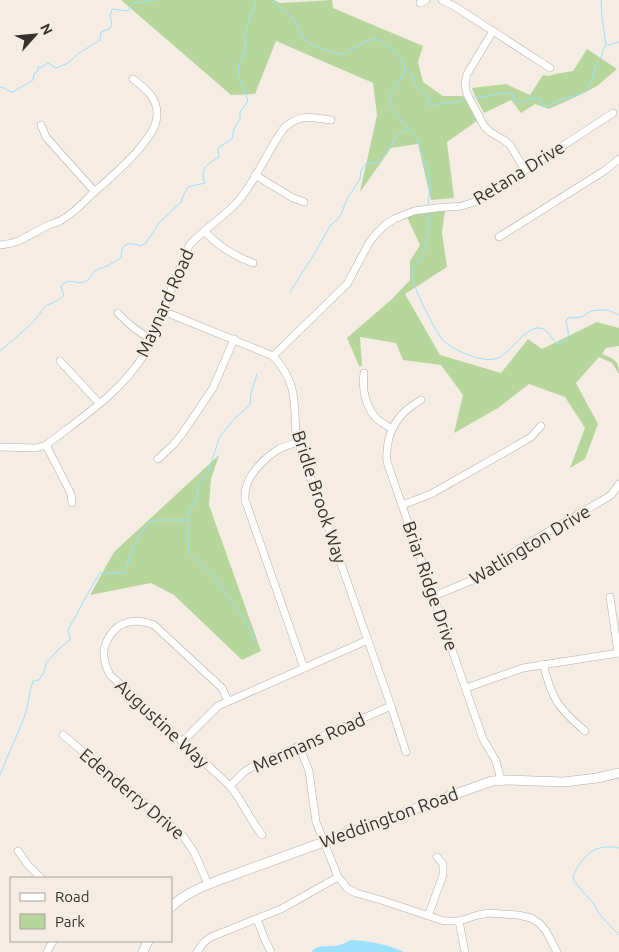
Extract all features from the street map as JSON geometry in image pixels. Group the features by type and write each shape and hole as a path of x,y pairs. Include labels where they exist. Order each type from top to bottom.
{"main road":[{"name":"Weddington Road","path":"172,906 187,895 208,884 492,781 564,782 619,773"}],"street":[{"path":"442,0 550,68"},
{"path":"493,31 467,74 465,84 467,94 484,126 510,145 526,170"},
{"path":"0,245 19,241 51,224 61,221 128,162 155,125 157,113 154,100 146,88 133,79"},
{"name":"Retana Drive","path":"273,356 347,284 369,242 394,219 414,211 462,206 480,200 613,113"},
{"name":"Maynard Road","path":"46,445 99,403 131,374 145,353 189,246 242,197 285,127 291,121 300,117 308,116 331,120"},
{"path":"41,125 46,137 94,192"},
{"path":"499,236 600,173 619,159"},
{"path":"255,175 292,198 304,202"},
{"path":"204,231 227,251 253,263"},
{"name":"Bridle Brook Way","path":"163,310 273,356 288,376 295,408 296,436 406,752"},
{"path":"118,313 129,325 151,339"},
{"path":"158,459 182,434 213,388 234,339"},
{"path":"60,361 99,403"},
{"path":"364,373 363,391 370,409 382,423 392,429"},
{"name":"Briar Ridge Drive","path":"421,400 407,408 392,429 387,462 483,739 496,761 501,780"},
{"path":"402,505 431,494 521,443 535,434 541,426"},
{"path":"298,442 274,452 254,471 246,488 245,500 304,668"},
{"path":"0,447 36,448 46,445 70,490 72,503"},
{"name":"Watlington Drive","path":"434,596 474,580 517,550 608,497 619,484"},
{"path":"466,688 514,671 543,664 618,653 610,597"},
{"name":"Augustine Way","path":"228,701 222,688 154,625 145,621 126,622 117,627 104,645 103,655 110,675 230,786 240,798 249,817 262,836"},
{"path":"182,742 218,706 368,640"},
{"path":"543,664 548,684 558,704 585,731"},
{"name":"Mermans Road","path":"230,786 252,767 391,706"},
{"name":"Edenderry Drive","path":"63,735 183,836 194,852 208,884"},
{"path":"299,746 310,771 316,822 338,877 344,886 352,892 444,921 460,921 488,913 531,918 546,931 557,952"},
{"path":"18,851 40,877"},
{"path":"428,916 443,875 443,864 437,857"},
{"path":"197,952 201,945 211,937 281,909 338,877"},
{"path":"258,919 271,952"},
{"path":"460,921 465,952"}],"green space":[{"path":"121,0 274,0 280,3 332,0 333,8 423,46 418,62 423,82 443,96 463,96 477,121 447,142 454,198 431,200 418,144 391,148 360,192 377,115 373,83 276,41 255,94 231,95"},
{"path":"587,49 617,69 597,86 549,109 535,104 521,113 511,100 484,113 475,96 472,88 506,84 530,95 543,75 549,76 573,71"},
{"path":"445,210 442,233 447,267 405,294 440,355 501,373 528,339 542,349 597,322 619,328 619,346 606,348 602,354 610,357 617,363 619,374 612,363 599,357 576,383 598,424 585,459 570,468 585,428 565,397 529,384 498,408 454,433 463,395 441,365 403,360 396,343 360,337 362,366 359,366 347,338 392,299 410,280 410,261 420,245 407,217 420,213"},
{"path":"219,455 211,479 209,505 261,651 242,660 174,595 151,583 90,595 114,552"}],"water":[{"path":"351,940 378,943 404,952 311,952 317,948 336,946"}],"waterway":[{"path":"0,87 13,92 33,80 38,67 48,63 56,68 68,63 79,53 100,40 101,32 109,29 112,25 110,16 112,9 128,11 133,3 155,0"},
{"path":"0,351 30,325 44,308 64,295 61,287 66,282 81,283 86,281 96,270 121,258 123,246 130,244 141,246 146,243 159,223 181,202 188,187 205,183 203,178 204,170 208,164 219,157 218,148 232,139 234,129 240,119 240,112 248,101 239,77 238,65 246,47 244,37 251,14 255,8 255,0"},
{"path":"271,0 293,19 302,36 314,46 337,54 344,54 366,41 377,39 399,56 404,69 391,95 390,104 417,140 428,171 430,184 428,207"},
{"path":"475,97 508,93 513,94 516,104 533,98 539,99 541,105 545,107 578,95 587,89 593,77 596,63 602,56 606,45 601,0"},
{"path":"608,45 619,42"},
{"path":"404,68 409,71 418,88 429,98 428,105 435,106 441,102 450,103 463,100"},
{"path":"290,292 330,226 339,218 347,199 360,179 361,170 366,164 377,162 390,148 397,134 408,130"},
{"path":"428,213 429,227 426,244 423,254 412,274 414,285 441,338 456,349 478,358 498,358 532,329 543,329 556,343 561,343 565,342 568,337 566,322 568,318 582,317 591,311 601,310 608,310 619,315"},
{"path":"255,641 244,618 214,577 189,553 187,520 198,494 197,486 208,472 220,436 237,416 250,405 251,393 257,374"},
{"path":"0,775 26,712 33,681 39,680 44,672 46,663 70,640 68,630 100,573 125,572 133,548 149,523 155,520 187,520"},
{"path":"619,848 603,847 590,852 581,862 573,876 574,881 593,903 600,915 619,935"}]}
